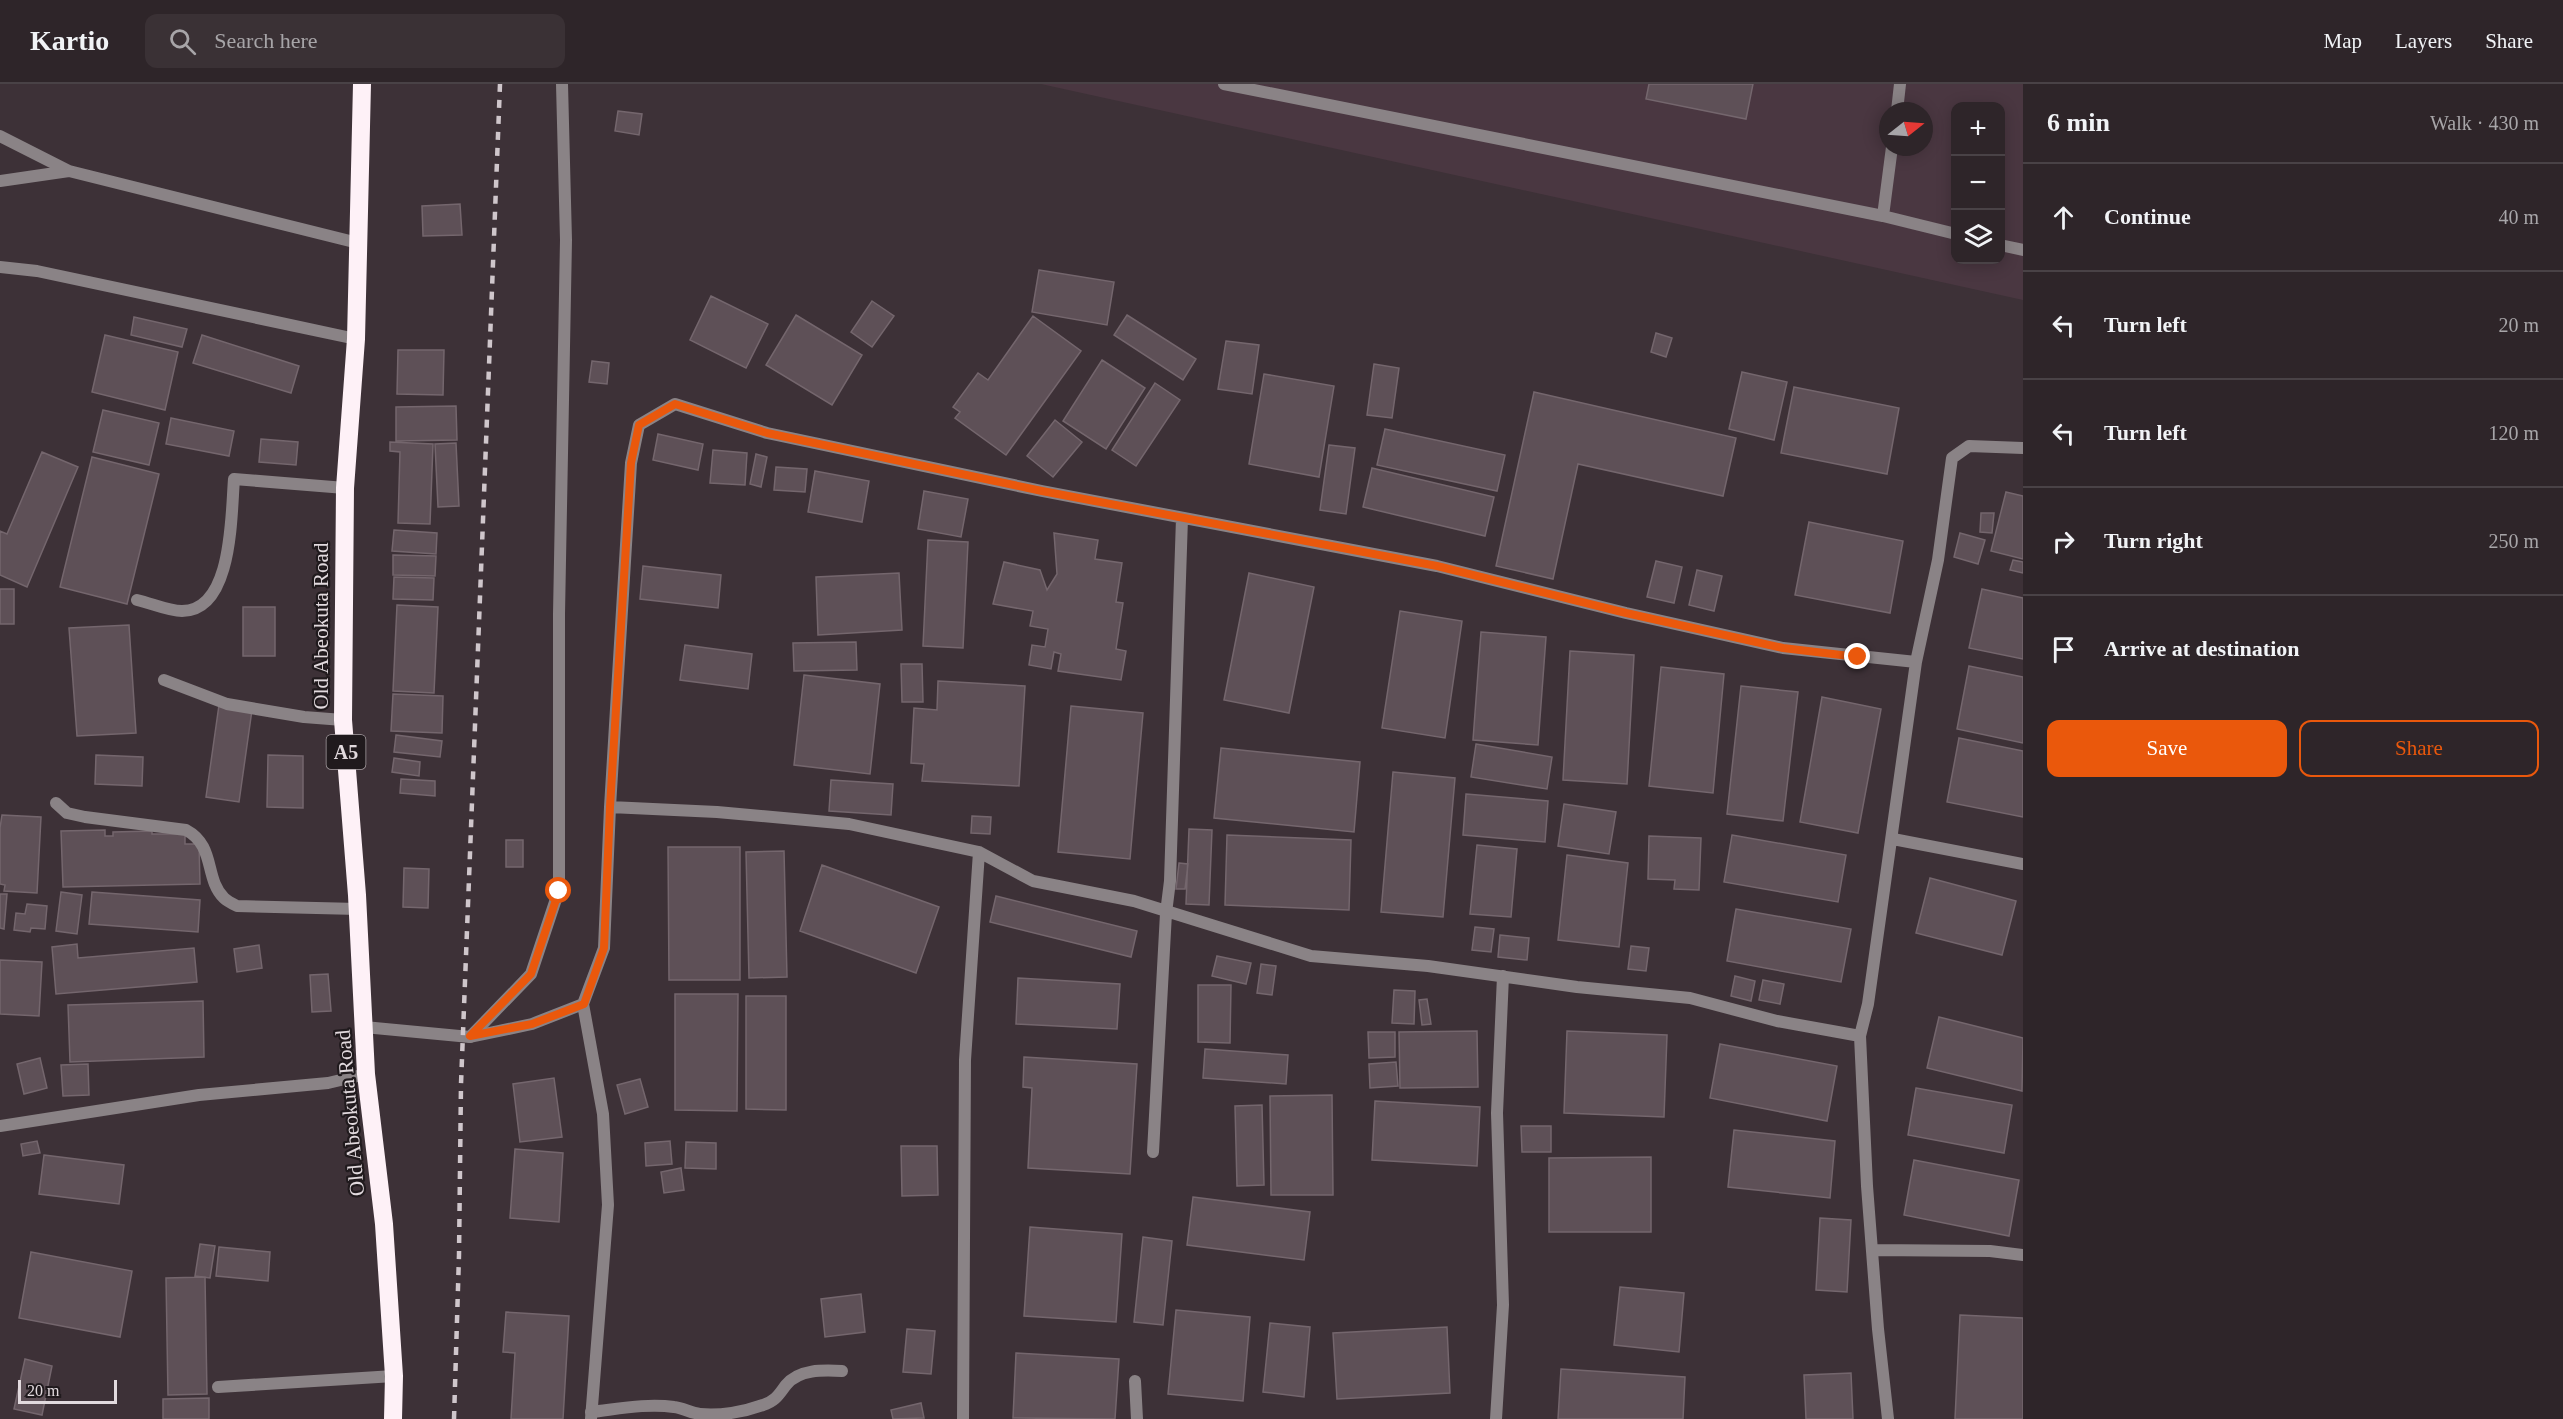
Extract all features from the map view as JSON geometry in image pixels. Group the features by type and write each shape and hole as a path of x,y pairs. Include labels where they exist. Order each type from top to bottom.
{"highway":[{"name":"Old Abeokuta Road","path":"362,84 356,339 345,488 343,720 358,909 366,1074 384,1224 394,1376 393,1419"}],"street":[{"path":"470,1036 531,974 559,891 559,614 566,240 562,84"},
{"path":"1224,84 1883,216 1951,233"},
{"path":"1898,102 1900,84"},
{"path":"0,136 69,171 358,243"},
{"path":"1883,216 1891,156"},
{"path":"0,181 69,171"},
{"path":"2005,246 2023,250"},
{"path":"0,267 37,271 356,339"},
{"path":"842,1371 820,1370 800,1375 789,1382 781,1395 773,1401 732,1412 699,1414 673,1407 591,1415 608,1205 603,1114 584,1004 604,948 610,807 631,463 639,425 675,404 767,433 1042,491 1437,566 1626,613 1783,648 1916,662"},
{"path":"1888,1419 1872,1250 1860,1036 1868,1004 1893,838 1916,662 1938,560 1952,458 1969,446 2023,448"},
{"path":"137,600 182,611 197,608 212,596 219,584 226,560 234,479 345,488"},
{"path":"1154,1152 1166,913 1170,881 1182,518"},
{"path":"164,680 227,704 304,717 343,720"},
{"path":"56,803 68,813 85,817 186,830 196,835 205,848 224,898 237,906 358,909"},
{"path":"610,807 717,812 849,824 979,852 1033,880 1134,901 1166,913 1311,956 1428,966 1577,987 1690,998 1777,1021 1860,1036"},
{"path":"1893,838 2023,864"},
{"path":"963,1419 966,1060 979,852"},
{"path":"1496,1419 1503,1305 1497,1113 1503,976"},
{"path":"364,1027 470,1036 532,1024 584,1004"},
{"path":"0,1126 199,1095 328,1083 366,1074"},
{"path":"1872,1250 1990,1251 2023,1255"},
{"path":"218,1387 394,1376"},
{"path":"1135,1382 1137,1419"}],"shaded area":[{"path":"1041,84 2023,84 2023,300"}],"building":[{"path":"1649,84 1753,84 1746,119 1646,99"},
{"path":"618,111 642,114 639,135 615,131"},
{"path":"460,204 462,235 423,236 422,206"},
{"path":"1039,270 1114,282 1107,325 1032,312"},
{"path":"711,296 768,324 746,368 690,340"},
{"path":"872,301 894,316 872,347 851,332"},
{"path":"796,315 862,355 832,405 766,365"},
{"path":"1127,315 1196,359 1183,380 1114,335"},
{"path":"1033,316 1081,351 1006,455 955,418 960,412 953,407 978,373 988,380"},
{"path":"134,317 187,329 182,347 131,335"},
{"path":"1656,333 1672,338 1666,357 1651,352"},
{"path":"105,335 178,352 165,410 92,392"},
{"path":"202,335 299,366 291,393 193,363"},
{"path":"1226,341 1259,345 1252,394 1218,389"},
{"path":"398,350 444,350 443,395 397,394"},
{"path":"1102,360 1145,388 1106,449 1063,421"},
{"path":"592,361 609,363 607,384 589,382"},
{"path":"1374,364 1399,368 1392,418 1367,415"},
{"path":"1742,372 1787,382 1774,440 1729,429"},
{"path":"1264,374 1334,386 1319,477 1249,464"},
{"path":"1155,383 1180,400 1136,466 1112,450"},
{"path":"1794,387 1899,408 1887,474 1781,453"},
{"path":"1534,392 1736,438 1723,496 1578,464 1553,579 1496,566"},
{"path":"456,406 457,440 396,441 396,407"},
{"path":"103,410 159,423 149,465 93,452"},
{"path":"171,418 234,431 229,456 166,444"},
{"path":"1055,420 1082,442 1053,477 1027,456"},
{"path":"1385,429 1505,455 1497,491 1377,465"},
{"path":"658,434 703,444 698,470 653,460"},
{"path":"261,439 298,442 296,465 259,462"},
{"path":"390,442 433,444 430,524 398,523 400,452 390,451"},
{"path":"456,443 459,506 438,507 435,444"},
{"path":"1329,445 1355,448 1346,514 1320,510"},
{"path":"713,450 747,453 745,485 710,483"},
{"path":"42,452 78,467 27,587 0,575 0,531 7,534"},
{"path":"756,454 767,457 761,487 750,484"},
{"path":"92,457 159,474 127,604 60,587"},
{"path":"776,467 807,469 805,492 774,490"},
{"path":"1372,468 1494,497 1485,536 1363,507"},
{"path":"815,471 869,481 862,522 808,512"},
{"path":"924,491 968,499 961,537 918,529"},
{"path":"2006,492 2023,496 2023,559 1991,551"},
{"path":"1981,513 1994,513 1992,533 1980,532"},
{"path":"1809,522 1903,541 1890,613 1795,595"},
{"path":"394,530 437,533 436,554 392,551"},
{"path":"1054,533 1098,540 1095,559 1122,563 1116,602 1123,603 1116,649 1126,651 1121,680 1058,671 1061,654 1054,652 1051,669 1029,665 1032,645 1045,647 1048,629 1030,626 1033,611 993,604 1004,562 1040,570 1047,590 1057,574"},
{"path":"1960,533 1985,540 1978,564 1954,557"},
{"path":"928,540 968,542 963,648 923,646"},
{"path":"393,555 436,556 435,576 393,575"},
{"path":"2013,560 2023,562 2023,573 2010,570"},
{"path":"1656,561 1682,567 1674,603 1647,597"},
{"path":"643,566 721,575 718,608 640,599"},
{"path":"1697,570 1722,576 1714,611 1689,605"},
{"path":"899,573 902,630 818,635 816,577"},
{"path":"1249,573 1314,587 1289,713 1224,700"},
{"path":"394,577 434,578 433,600 393,599"},
{"path":"0,589 14,589 14,624 0,624"},
{"path":"1982,589 2023,598 2023,659 1969,648"},
{"path":"397,605 438,607 434,693 393,691"},
{"path":"243,607 275,607 275,656 243,656"},
{"path":"1400,611 1462,621 1445,738 1382,728"},
{"path":"129,625 136,733 77,736 69,628"},
{"path":"1481,632 1546,637 1538,745 1473,740"},
{"path":"856,642 857,670 794,671 793,643"},
{"path":"685,645 752,654 748,689 680,680"},
{"path":"1570,651 1634,655 1627,784 1563,780"},
{"path":"901,664 922,664 923,702 902,702"},
{"path":"1969,666 2023,677 2023,743 1957,729"},
{"path":"1661,667 1724,674 1713,793 1649,786"},
{"path":"804,675 880,684 870,774 794,765"},
{"path":"938,681 1025,686 1019,786 922,781 924,764 911,763 914,708 937,710"},
{"path":"1741,686 1798,692 1783,821 1727,814"},
{"path":"393,694 443,696 442,733 391,731"},
{"path":"1822,697 1881,709 1858,833 1800,822"},
{"path":"219,705 252,710 239,802 206,797"},
{"path":"1071,706 1143,713 1130,859 1058,852"},
{"path":"396,735 442,741 440,757 394,752"},
{"path":"1959,738 2023,751 2023,817 1947,802"},
{"path":"1476,744 1552,757 1547,789 1471,777"},
{"path":"1221,748 1360,762 1354,832 1214,818"},
{"path":"96,755 143,757 142,786 95,784"},
{"path":"268,755 303,756 303,808 267,807"},
{"path":"394,758 420,762 419,776 392,772"},
{"path":"1393,772 1455,778 1443,917 1381,912"},
{"path":"401,779 435,781 435,796 400,793"},
{"path":"831,780 893,784 891,815 829,811"},
{"path":"1466,794 1548,801 1545,842 1463,835"},
{"path":"1564,804 1616,812 1609,854 1558,846"},
{"path":"2,815 41,817 37,893 4,891 5,885 0,884"},
{"path":"972,816 991,817 990,834 971,833"},
{"path":"1189,829 1212,830 1209,905 1186,904"},
{"path":"105,830 105,836 113,836 113,832 152,831 152,834 185,834 185,844 199,844 200,884 63,887 61,831"},
{"path":"1227,835 1351,840 1349,910 1225,905"},
{"path":"1732,835 1846,855 1838,902 1724,882"},
{"path":"1649,836 1701,838 1699,890 1674,889 1675,880 1648,879"},
{"path":"506,840 523,840 523,867 506,867"},
{"path":"1477,845 1517,849 1511,917 1470,914"},
{"path":"668,847 740,847 740,980 669,980"},
{"path":"784,851 787,977 749,978 746,852"},
{"path":"1567,855 1628,863 1619,947 1558,940"},
{"path":"1179,863 1188,864 1185,889 1176,889"},
{"path":"822,865 939,907 916,973 800,931"},
{"path":"404,868 429,869 428,908 403,907"},
{"path":"1930,878 2016,901 2002,955 1916,933"},
{"path":"61,892 82,895 77,934 56,931"},
{"path":"92,892 200,900 198,932 89,924"},
{"path":"0,894 7,894 4,929 0,928"},
{"path":"996,896 1137,931 1131,957 990,922"},
{"path":"27,904 47,906 45,929 31,928 30,932 14,930 16,913 25,914"},
{"path":"1736,909 1851,929 1841,982 1727,961"},
{"path":"1475,927 1494,929 1491,952 1472,950"},
{"path":"1500,935 1529,938 1527,960 1498,957"},
{"path":"77,944 78,958 194,948 197,982 56,994 52,947"},
{"path":"259,945 262,968 237,972 234,949"},
{"path":"1631,946 1649,948 1646,971 1628,969"},
{"path":"1217,956 1251,963 1246,984 1212,976"},
{"path":"0,960 42,962 39,1016 0,1014"},
{"path":"1261,964 1276,966 1272,995 1257,993"},
{"path":"328,974 331,1011 312,1012 310,975"},
{"path":"1735,976 1755,981 1751,1001 1731,996"},
{"path":"1018,978 1120,984 1117,1029 1016,1024"},
{"path":"1763,980 1784,984 1780,1004 1759,1000"},
{"path":"1198,985 1231,985 1230,1043 1198,1042"},
{"path":"1394,990 1415,991 1414,1024 1392,1023"},
{"path":"675,994 738,994 737,1111 675,1110"},
{"path":"746,996 786,996 786,1110 746,1109"},
{"path":"1427,999 1431,1024 1422,1025 1419,1000"},
{"path":"203,1001 204,1057 70,1062 68,1005"},
{"path":"1939,1017 2023,1038 2022,1091 1927,1068"},
{"path":"1477,1031 1478,1087 1400,1088 1399,1032"},
{"path":"1567,1031 1667,1035 1664,1117 1564,1113"},
{"path":"1368,1032 1395,1032 1395,1057 1369,1058"},
{"path":"1720,1044 1837,1066 1827,1121 1710,1098"},
{"path":"1205,1049 1288,1055 1286,1084 1203,1078"},
{"path":"1024,1057 1137,1064 1130,1174 1028,1168 1032,1088 1023,1087"},
{"path":"40,1058 47,1088 24,1094 17,1064"},
{"path":"1396,1062 1398,1086 1370,1088 1369,1064"},
{"path":"88,1064 89,1095 63,1096 61,1065"},
{"path":"554,1078 562,1137 520,1142 513,1084"},
{"path":"640,1079 648,1107 625,1114 617,1085"},
{"path":"1916,1088 2012,1105 2004,1153 1908,1135"},
{"path":"1332,1095 1333,1195 1271,1195 1270,1096"},
{"path":"1375,1101 1480,1107 1477,1166 1372,1160"},
{"path":"1262,1105 1264,1185 1237,1186 1235,1106"},
{"path":"1521,1126 1551,1126 1551,1152 1522,1152"},
{"path":"1734,1130 1835,1141 1830,1198 1728,1187"},
{"path":"37,1141 40,1153 23,1156 21,1144"},
{"path":"670,1141 672,1164 646,1166 645,1143"},
{"path":"686,1142 716,1143 716,1169 685,1168"},
{"path":"901,1146 937,1146 938,1195 902,1196"},
{"path":"515,1149 563,1153 559,1222 510,1218"},
{"path":"44,1155 124,1165 119,1204 39,1194"},
{"path":"1651,1157 1651,1232 1549,1232 1549,1158"},
{"path":"1914,1160 2019,1180 2009,1236 1904,1215"},
{"path":"681,1168 684,1190 664,1193 661,1172"},
{"path":"1193,1197 1310,1212 1304,1260 1187,1245"},
{"path":"1820,1218 1851,1220 1847,1292 1816,1290"},
{"path":"1030,1227 1122,1234 1116,1322 1024,1316"},
{"path":"1143,1237 1172,1241 1163,1325 1134,1322"},
{"path":"200,1244 215,1246 210,1278 195,1276"},
{"path":"219,1247 270,1252 268,1281 216,1276"},
{"path":"31,1252 132,1271 120,1337 19,1318"},
{"path":"205,1277 207,1394 168,1395 166,1278"},
{"path":"1620,1287 1684,1293 1679,1352 1614,1345"},
{"path":"861,1294 865,1332 825,1337 821,1299"},
{"path":"1176,1310 1250,1317 1243,1401 1168,1394"},
{"path":"506,1312 569,1316 563,1419 511,1419 515,1353 503,1352"},
{"path":"1960,1315 2023,1318 2023,1419 1955,1419"},
{"path":"1270,1323 1310,1327 1304,1397 1263,1392"},
{"path":"1447,1327 1450,1393 1337,1399 1333,1333"},
{"path":"907,1329 935,1331 931,1374 903,1372"},
{"path":"1016,1353 1119,1359 1115,1419 1013,1418"},
{"path":"25,1359 52,1366 42,1415 14,1409"},
{"path":"1561,1369 1685,1377 1683,1419 1558,1419"},
{"path":"1851,1373 1853,1419 1806,1419 1804,1375"},
{"path":"209,1398 209,1419 163,1419 163,1399"},
{"path":"921,1403 924,1418 893,1419 891,1410"}],"railway":[{"path":"454,1419 461,1084 500,84"}],"route":[{"path":"559,891 531,974 470,1036 532,1024 584,1004 604,948 610,807 631,463 639,425 675,404 767,433 1042,491 1437,566 1626,613 1783,648 1858,657"}]}
